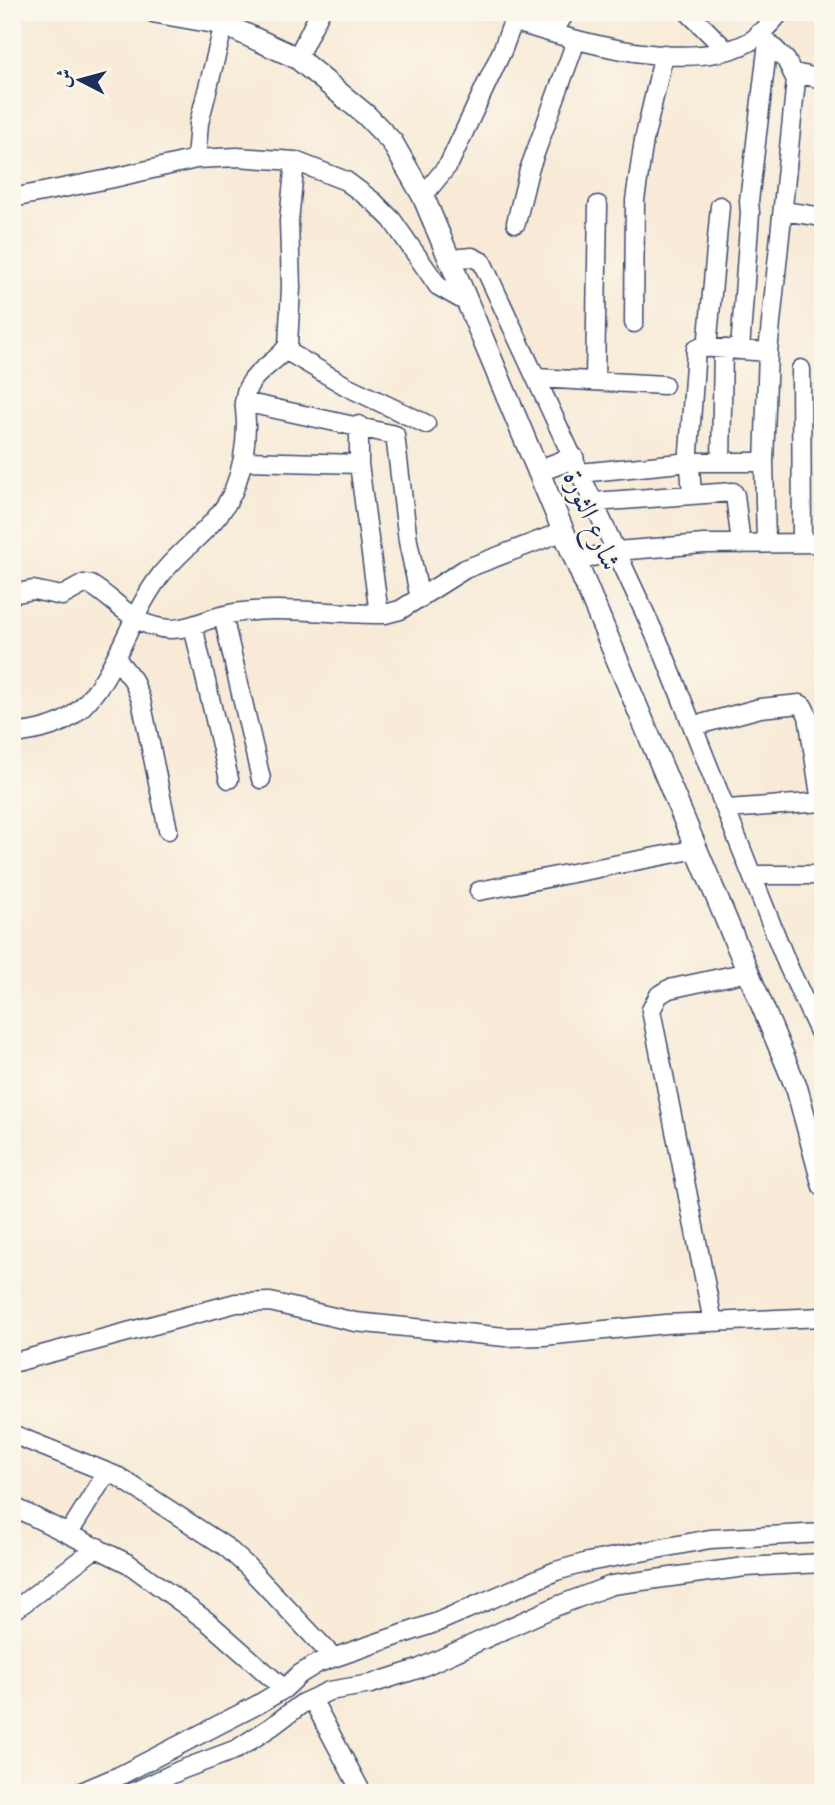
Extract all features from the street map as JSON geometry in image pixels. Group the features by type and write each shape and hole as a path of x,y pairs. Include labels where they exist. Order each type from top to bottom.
{"main road":[{"name":"شارع الثورة","path":"155,12 225,18 297,58 366,115 392,142 424,196 797,1089 823,1185"},
{"path":"538,471 577,465"}],"street":[{"path":"297,58 320,12"},
{"path":"551,33 566,12"},
{"path":"688,12 726,50"},
{"path":"723,349 750,213 764,38 780,13"},
{"path":"424,196 449,164 502,51 508,16 551,33 612,50 693,55 726,50 764,38"},
{"path":"196,159 199,123 225,18"},
{"path":"764,38 786,60 796,80 768,352 764,462 766,543"},
{"path":"516,223 529,170 576,41"},
{"path":"634,323 636,190 644,140 664,54"},
{"path":"794,73 823,79"},
{"path":"12,198 109,180 196,159 237,157 295,161 346,181 374,202 392,220 438,286 468,303"},
{"path":"12,734 49,727 72,716 90,697 116,658 146,595 163,572 221,513 233,491 243,461 246,424 244,402 247,389 257,373 288,345 291,287 289,220 295,161"},
{"path":"595,381 598,205"},
{"path":"720,206 723,349 721,462"},
{"path":"783,211 823,217"},
{"path":"450,259 472,257 482,261 694,726 788,966 823,1040"},
{"path":"692,495 690,462 697,348 768,352"},
{"path":"285,350 346,386 426,424"},
{"path":"801,369 802,543"},
{"path":"537,379 664,385"},
{"path":"244,402 395,435 400,485 420,599"},
{"path":"359,425 359,464 379,614"},
{"path":"243,461 359,464"},
{"path":"577,465 764,462"},
{"path":"594,502 734,493 741,544"},
{"path":"12,594 33,590 62,596 85,584 91,585 134,620 175,630 254,610 379,614 400,610 465,569 564,531"},
{"path":"576,561 616,551 766,543 823,543"},
{"path":"223,616 261,779"},
{"path":"193,626 229,779"},
{"path":"116,658 133,680 141,700 168,830"},
{"path":"694,726 760,708 800,704 808,716 822,802 727,809"},
{"path":"478,891 697,849"},
{"path":"753,875 823,875"},
{"path":"713,1322 651,1010 659,995 669,989 748,972"},
{"path":"12,1363 252,1301 270,1302 355,1322 505,1337 823,1317"},
{"path":"12,1434 119,1477 226,1547 334,1657"},
{"path":"69,1533 107,1472"},
{"path":"12,1506 130,1564 197,1614 284,1689"},
{"path":"79,1793 257,1705 284,1689 300,1674 318,1663 435,1623 556,1571 588,1562 710,1539 823,1533"},
{"path":"12,1612 97,1547"},
{"path":"132,1793 181,1770 237,1749 293,1709 330,1691 371,1684 418,1668 557,1606 612,1586 745,1567 823,1563"},
{"path":"312,1699 362,1793"}]}
